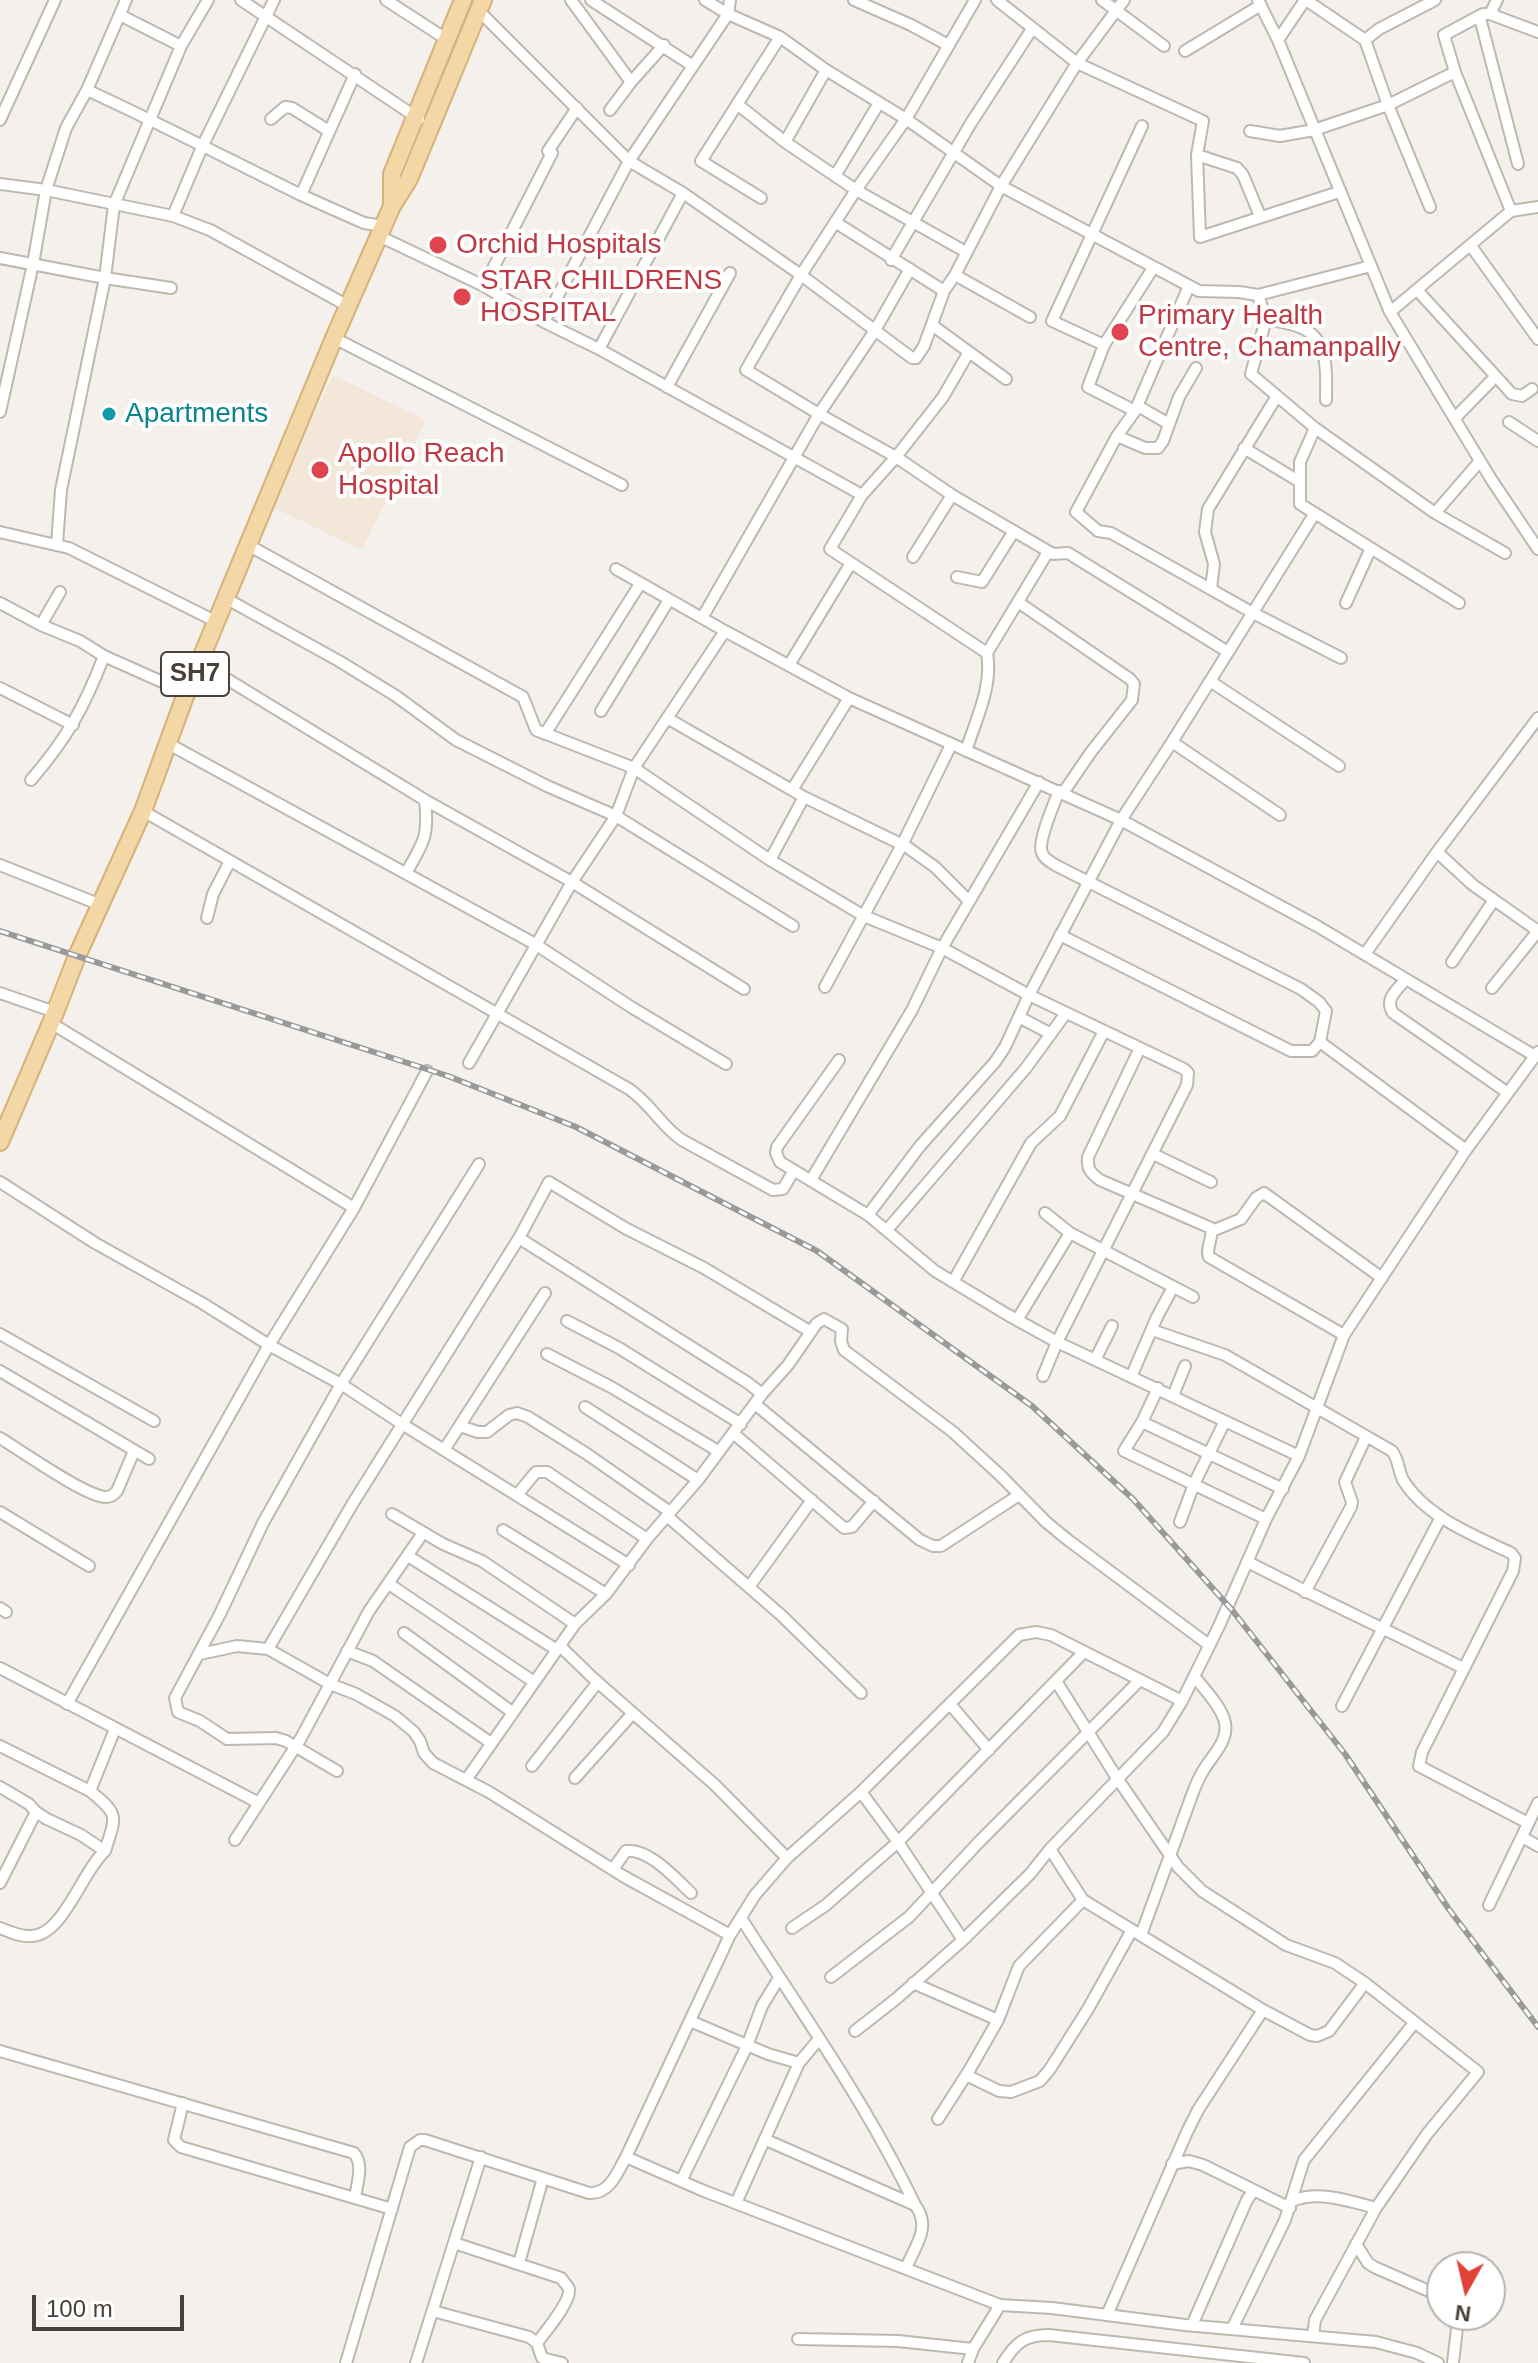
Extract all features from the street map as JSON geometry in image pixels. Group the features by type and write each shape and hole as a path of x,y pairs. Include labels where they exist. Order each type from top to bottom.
{"main road":[{"name":"SH7","path":"423,121 446,39 463,0"},
{"name":"SH7","path":"0,1142 77,956 143,811 199,662 392,206 392,174 423,121 481,5"}],"street":[{"path":"0,120 55,0"},
{"path":"0,412 46,190 66,128 87,90 126,0"},
{"path":"57,544 61,490 105,278 114,205 181,46 208,0"},
{"path":"241,0 423,121"},
{"path":"173,216 202,147 274,0"},
{"path":"386,0 446,39"},
{"path":"571,0 631,82"},
{"path":"591,0 693,66"},
{"path":"705,0 780,37 826,70 906,119 1001,186 1199,291 1258,295 1371,266"},
{"path":"544,322 629,161 728,14 730,0"},
{"path":"854,0 948,45"},
{"path":"975,0 906,119 801,275 746,370 896,457 952,495 1048,552 1056,555 1068,553 1228,652"},
{"path":"997,0 1077,63 1203,121 1197,155 1200,237 1339,192"},
{"path":"1102,0 1164,46"},
{"path":"481,5 629,161 683,193 801,275 874,332 916,358 924,346 944,291 1001,186 1077,63 1124,0"},
{"path":"1278,40 1305,0 1365,40 1430,207"},
{"path":"1365,40 1379,29 1435,0"},
{"path":"1497,0 1485,16 1444,35 1455,72 1511,211"},
{"path":"1185,51 1260,3 1390,312 1480,461 1538,549"},
{"path":"120,15 181,46"},
{"path":"1485,16 1538,32"},
{"path":"1485,16 1518,164"},
{"path":"891,260 971,123 1032,29"},
{"path":"761,198 701,161 780,37"},
{"path":"610,110 664,45"},
{"path":"785,142 826,70"},
{"path":"1250,131 1280,136 1314,130 1388,105 1455,72"},
{"path":"301,195 355,74"},
{"path":"87,90 381,231 862,495"},
{"path":"835,176 879,103"},
{"path":"737,104 785,142 856,190 966,252"},
{"path":"271,119 285,107 292,108 329,131"},
{"path":"484,286 550,152 577,108"},
{"path":"1104,345 1052,321 1142,126"},
{"path":"1197,155 1237,168 1260,216"},
{"path":"0,184 46,190 173,216 210,230 348,306"},
{"path":"599,349 683,193"},
{"path":"1390,312 1511,211 1538,207"},
{"path":"835,222 944,291"},
{"path":"1471,246 1538,339"},
{"path":"0,258 171,288"},
{"path":"1153,268 1104,345 1088,387 1169,424"},
{"path":"702,618 792,457 874,332 910,269"},
{"path":"667,387 730,273"},
{"path":"955,275 1030,317"},
{"path":"1189,286 1136,408 1117,436 1076,512 1098,531 1111,533 1253,613 1341,658"},
{"path":"1417,290 1516,396 1532,389"},
{"path":"1258,295 1266,319 1251,374 1315,428 1435,513 1505,553"},
{"path":"1266,319 1301,327 1315,337 1326,363 1326,400"},
{"path":"932,325 1006,379"},
{"path":"334,338 622,485"},
{"path":"969,352 943,397 862,495 830,549 987,653"},
{"path":"1117,436 1145,448 1158,448 1179,397 1196,368"},
{"path":"1455,418 1495,377"},
{"path":"1211,589 1214,564 1205,532 1208,509 1277,396"},
{"path":"1509,422 1538,441"},
{"path":"1315,428 1300,462 1300,504 1459,603"},
{"path":"1244,448 1300,482"},
{"path":"1435,513 1480,461"},
{"path":"913,557 952,495"},
{"path":"868,1215 920,1146 1005,1047 1121,820 1315,513"},
{"path":"957,577 982,582 1014,531"},
{"path":"0,532 57,544 217,622"},
{"path":"248,545 523,697 536,730 634,768 770,860 864,916 942,948 1029,995 1188,1073 1187,1085 1057,1342 1043,1376"},
{"path":"1346,603 1371,548"},
{"path":"966,751 988,685 987,653 1048,552"},
{"path":"789,665 851,563"},
{"path":"616,569 849,698 1121,820 1317,926 1537,1054 1466,1150 1344,1335 1299,1456 1266,1519 1182,1701 1163,1732 1050,1849 1030,1874 963,1940 855,2031"},
{"path":"545,734 640,584"},
{"path":"41,625 60,592"},
{"path":"227,599 362,675 456,740 547,786 616,816 793,926"},
{"path":"601,711 669,600"},
{"path":"1018,602 1134,684 1132,700 1061,792 1041,842 1041,852 1057,866 1089,883 1301,989 1326,1011 1320,1042 1312,1051 1291,1051 1060,935"},
{"path":"0,603 80,641 104,656 187,693"},
{"path":"469,1063 535,944 616,816 634,768 725,631"},
{"path":"31,780 73,725 104,656"},
{"path":"199,662 425,800 572,882 744,989"},
{"path":"1210,681 1339,766"},
{"path":"0,688 73,725"},
{"path":"792,790 849,698"},
{"path":"667,718 804,797 902,845 935,867 969,901"},
{"path":"1365,954 1538,718"},
{"path":"1172,742 1280,815"},
{"path":"167,743 535,944 726,1064"},
{"path":"825,987 902,845 951,745"},
{"path":"811,1180 912,1010 942,948 1039,782"},
{"path":"770,860 804,797"},
{"path":"406,873 424,842 427,822 425,800"},
{"path":"143,811 629,1089 651,1107 673,1134 773,1190 783,1189 793,1172"},
{"path":"1437,852 1473,885 1538,931 1492,988"},
{"path":"207,918 213,894 230,861"},
{"path":"0,865 101,905"},
{"path":"1452,962 1494,900"},
{"path":"1406,979 1390,998 1393,1013 1508,1093"},
{"path":"0,993 53,1018 354,1208"},
{"path":"887,1230 980,1123 1066,1013"},
{"path":"1019,1017 1051,1034"},
{"path":"953,1282 1031,1143 1060,1116 1104,1031"},
{"path":"1320,1042 1466,1150"},
{"path":"1140,1048 1088,1157 1091,1174 1204,1224 1212,1231"},
{"path":"839,1060 777,1147 777,1158 793,1172 868,1215 935,1271 1017,1320 1057,1342 1299,1456"},
{"path":"67,1704 269,1345 354,1208 427,1071"},
{"path":"1153,1154 1211,1182"},
{"path":"337,1771 296,1746 276,1738 227,1739 200,1721 178,1712 175,1698 200,1654 263,1523 341,1384 479,1164"},
{"path":"0,1182 95,1243 341,1384 629,1565"},
{"path":"268,1649 309,1576 519,1238 549,1182 811,1332"},
{"path":"1212,1231 1241,1219 1256,1198 1264,1193 1382,1278"},
{"path":"1045,1213 1070,1233 1193,1297"},
{"path":"1212,1231 1207,1252 1209,1257 1344,1335"},
{"path":"1017,1320 1070,1233"},
{"path":"519,1238 762,1394"},
{"path":"1131,1377 1173,1287"},
{"path":"444,1450 545,1293"},
{"path":"466,1780 575,1624 606,1594 788,1365 817,1323 824,1319 842,1329 844,1350 953,1432 1046,1522 1209,1645"},
{"path":"567,1321 631,1355 741,1424"},
{"path":"1095,1360 1112,1326"},
{"path":"1152,1330 1225,1355 1392,1451 1398,1459 1402,1478 1441,1517 1511,1553 1516,1563 1422,1752 1419,1766 1528,1823"},
{"path":"0,1334 154,1421"},
{"path":"547,1354 611,1387 718,1451"},
{"path":"1173,1396 1185,1366"},
{"path":"0,1371 149,1459"},
{"path":"1158,1388 1124,1451 1266,1519"},
{"path":"755,1404 920,1540 933,1546 941,1546 1019,1495"},
{"path":"585,1407 698,1480"},
{"path":"460,1426 487,1432 509,1415 517,1413 587,1454 668,1514 781,1615 861,1693"},
{"path":"1180,1522 1194,1484 1225,1421"},
{"path":"1142,1422 1283,1489"},
{"path":"733,1433 840,1524 852,1527 874,1501"},
{"path":"1305,1592 1351,1507 1345,1482 1366,1437"},
{"path":"0,1438 84,1489 107,1497 117,1491 134,1451"},
{"path":"517,1495 536,1472 543,1470 647,1539"},
{"path":"749,1587 812,1500"},
{"path":"0,1512 89,1566"},
{"path":"392,1514 423,1533 482,1561 575,1624"},
{"path":"1342,1706 1441,1517"},
{"path":"503,1530 606,1594"},
{"path":"235,1840 296,1746 369,1611 423,1533"},
{"path":"408,1556 558,1648 715,1785 787,1858"},
{"path":"1248,1562 1463,1668"},
{"path":"389,1584 534,1682"},
{"path":"404,1633 512,1712"},
{"path":"346,2363 410,2147 420,2140 596,2193 608,2186 626,2157 730,1935 755,1895 787,1858 861,1792 1019,1635 1043,1633 1182,1701"},
{"path":"200,1654 237,1646 268,1649 330,1684 356,1694 395,1716 414,1732 424,1753 433,1763 730,1935"},
{"path":"347,1651 373,1661 491,1743"},
{"path":"792,1928 826,1905 898,1842 1084,1652"},
{"path":"0,1668 259,1803"},
{"path":"966,2075 999,2091 1011,2092 1040,2081 1136,1932 1171,1856 1179,1827 1201,1774 1225,1735 1225,1721 1220,1711 1194,1676"},
{"path":"831,1977 895,1929 1140,1680"},
{"path":"1056,1681 1117,1778 1190,1880 1286,1945 1335,1963 1478,2072 1427,2134 1376,2208 1315,2320 1313,2336"},
{"path":"532,1766 598,1682"},
{"path":"950,1704 989,1750"},
{"path":"575,1778 633,1713"},
{"path":"90,1791 115,1729"},
{"path":"0,1746 90,1791 114,1815 115,1821 105,1851 95,1859 54,1927 34,1937 0,1928"},
{"path":"0,1787 29,1804 36,1812 105,1851"},
{"path":"861,1792 963,1940"},
{"path":"1489,1905 1538,1803"},
{"path":"0,1883 36,1812"},
{"path":"1522,1837 1538,1846"},
{"path":"1050,1849 1083,1900 1263,2010 1310,2035 1317,2036 1329,2031 1365,1983"},
{"path":"613,1869 626,1851 638,1851 664,1867 691,1893"},
{"path":"938,2119 998,2020 1019,1966 1083,1900"},
{"path":"741,1918 897,2167 924,2221 906,2268"},
{"path":"681,2181 747,2046 762,2006 779,1978"},
{"path":"913,1983 998,2020"},
{"path":"1107,2315 1198,2110 1263,2010"},
{"path":"690,2021 747,2046 799,2063"},
{"path":"1232,2329 1291,2205 1304,2160 1415,2022"},
{"path":"736,2203 799,2063 819,2039"},
{"path":"0,2051 354,2153 359,2159 355,2198"},
{"path":"183,2103 174,2140 176,2144 392,2209"},
{"path":"766,2140 915,2205"},
{"path":"416,2363 481,2157"},
{"path":"626,2157 1000,2305 1376,2342 1417,2353 1438,2363"},
{"path":"1172,2164 1196,2162 1253,2191 1291,2205"},
{"path":"519,2263 543,2178"},
{"path":"1192,2325 1253,2191"},
{"path":"1291,2205 1303,2197 1327,2197 1376,2208"},
{"path":"454,2243 561,2278 569,2290 564,2305 537,2343"},
{"path":"1356,2244 1374,2267 1426,2290"},
{"path":"968,2363 1000,2305"},
{"path":"433,2311 522,2334 537,2343 542,2358 562,2363"},
{"path":"1453,2363 1457,2331"},
{"path":"1003,2363 1024,2339 1049,2335 1304,2363"},
{"path":"798,2339 898,2341 973,2349"}],"shaded area":[{"path":"333,375 426,420 362,550 270,506"}],"railway":[{"path":"0,931 448,1076 576,1127 817,1251 1032,1406 1133,1499 1232,1610 1345,1754 1448,1908 1538,2027"}],"place":[{"name":"Orchid Hospitals","path":"438,245"},
{"name":"STAR CHILDRENS HOSPITAL","path":"462,297"},
{"name":"Primary Health Centre, Chamanpally","path":"1120,332"},
{"name":"Apartments","path":"109,414"},
{"name":"Apollo Reach Hospital","path":"320,470"}]}
